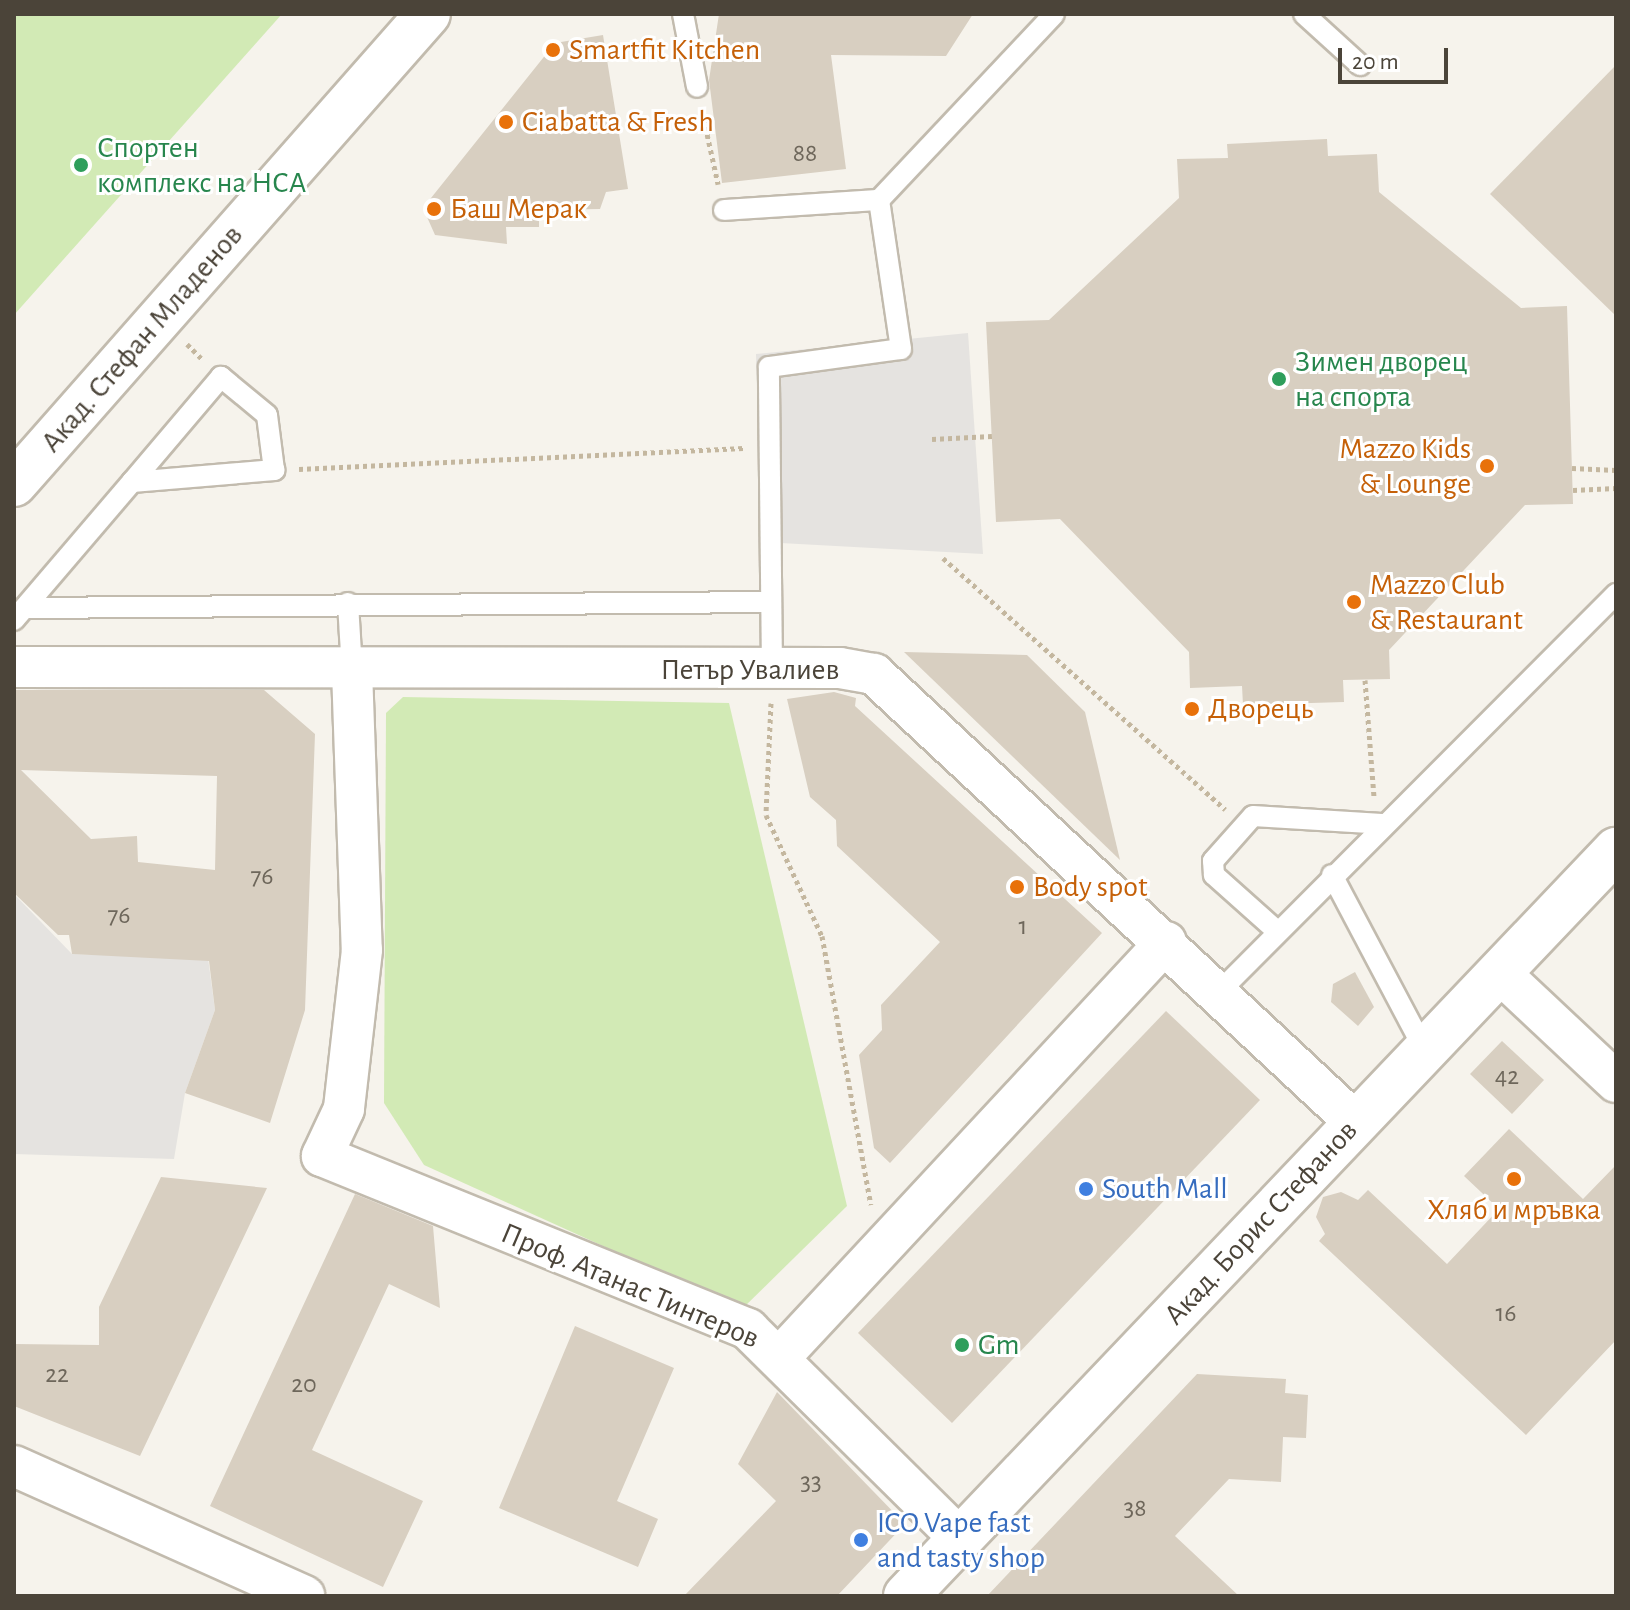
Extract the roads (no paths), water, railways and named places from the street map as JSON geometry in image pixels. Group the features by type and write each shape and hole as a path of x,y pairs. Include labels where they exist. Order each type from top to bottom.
{"street":[{"name":"Акад. Стефан Младенов","path":"14,484 428,14"},
{"name":"Петър Увалиев","path":"14,667 772,670 874,674 1166,942 1356,1123"},
{"name":"Проф. Атанас Тинтеров","path":"352,670 362,950 344,1109 322,1156 459,1215 748,1329 782,1355 961,1540"},
{"name":"Акад. Борис Стефанов","path":"907,1595 1616,850"},
{"path":"782,1355 1166,942"},
{"path":"1500,973 1616,1082"},
{"path":"14,1466 304,1596"}],"lane":[{"path":"683,14 697,87"},
{"path":"724,210 879,200 1054,14"},
{"path":"1304,14 1360,65"},
{"path":"772,670 769,367 901,349 879,200"},
{"path":"20,614 221,377 267,415 274,470 132,482"},
{"path":"1218,993 1382,824 1616,594"},
{"path":"20,614 348,603 770,602"},
{"path":"348,603 352,670"},
{"path":"1278,932 1214,875 1213,861 1253,816 1382,824"},
{"path":"1332,875 1425,1051"}],"place":[{"name":"Smartfit Kitchen","path":"553,50"},
{"name":"Ciabatta & Fresh","path":"506,122"},
{"name":"Спортен комплекс на НСА","path":"81,165"},
{"name":"Баш Мерак","path":"434,209"},
{"name":"Зимен дворец на спорта","path":"1279,379"},
{"name":"Mazzo Kids & Lounge","path":"1487,466"},
{"name":"Mazzo Club & Restaurant","path":"1354,602"},
{"name":"Дворець","path":"1192,709"},
{"name":"Body spot","path":"1017,887"},
{"name":"Хляб и мръвка","path":"1514,1179"},
{"name":"South Mall","path":"1086,1189"},
{"name":"Gm","path":"962,1345"},
{"name":"ICO Vape fast and tasty shop","path":"861,1540"}]}
